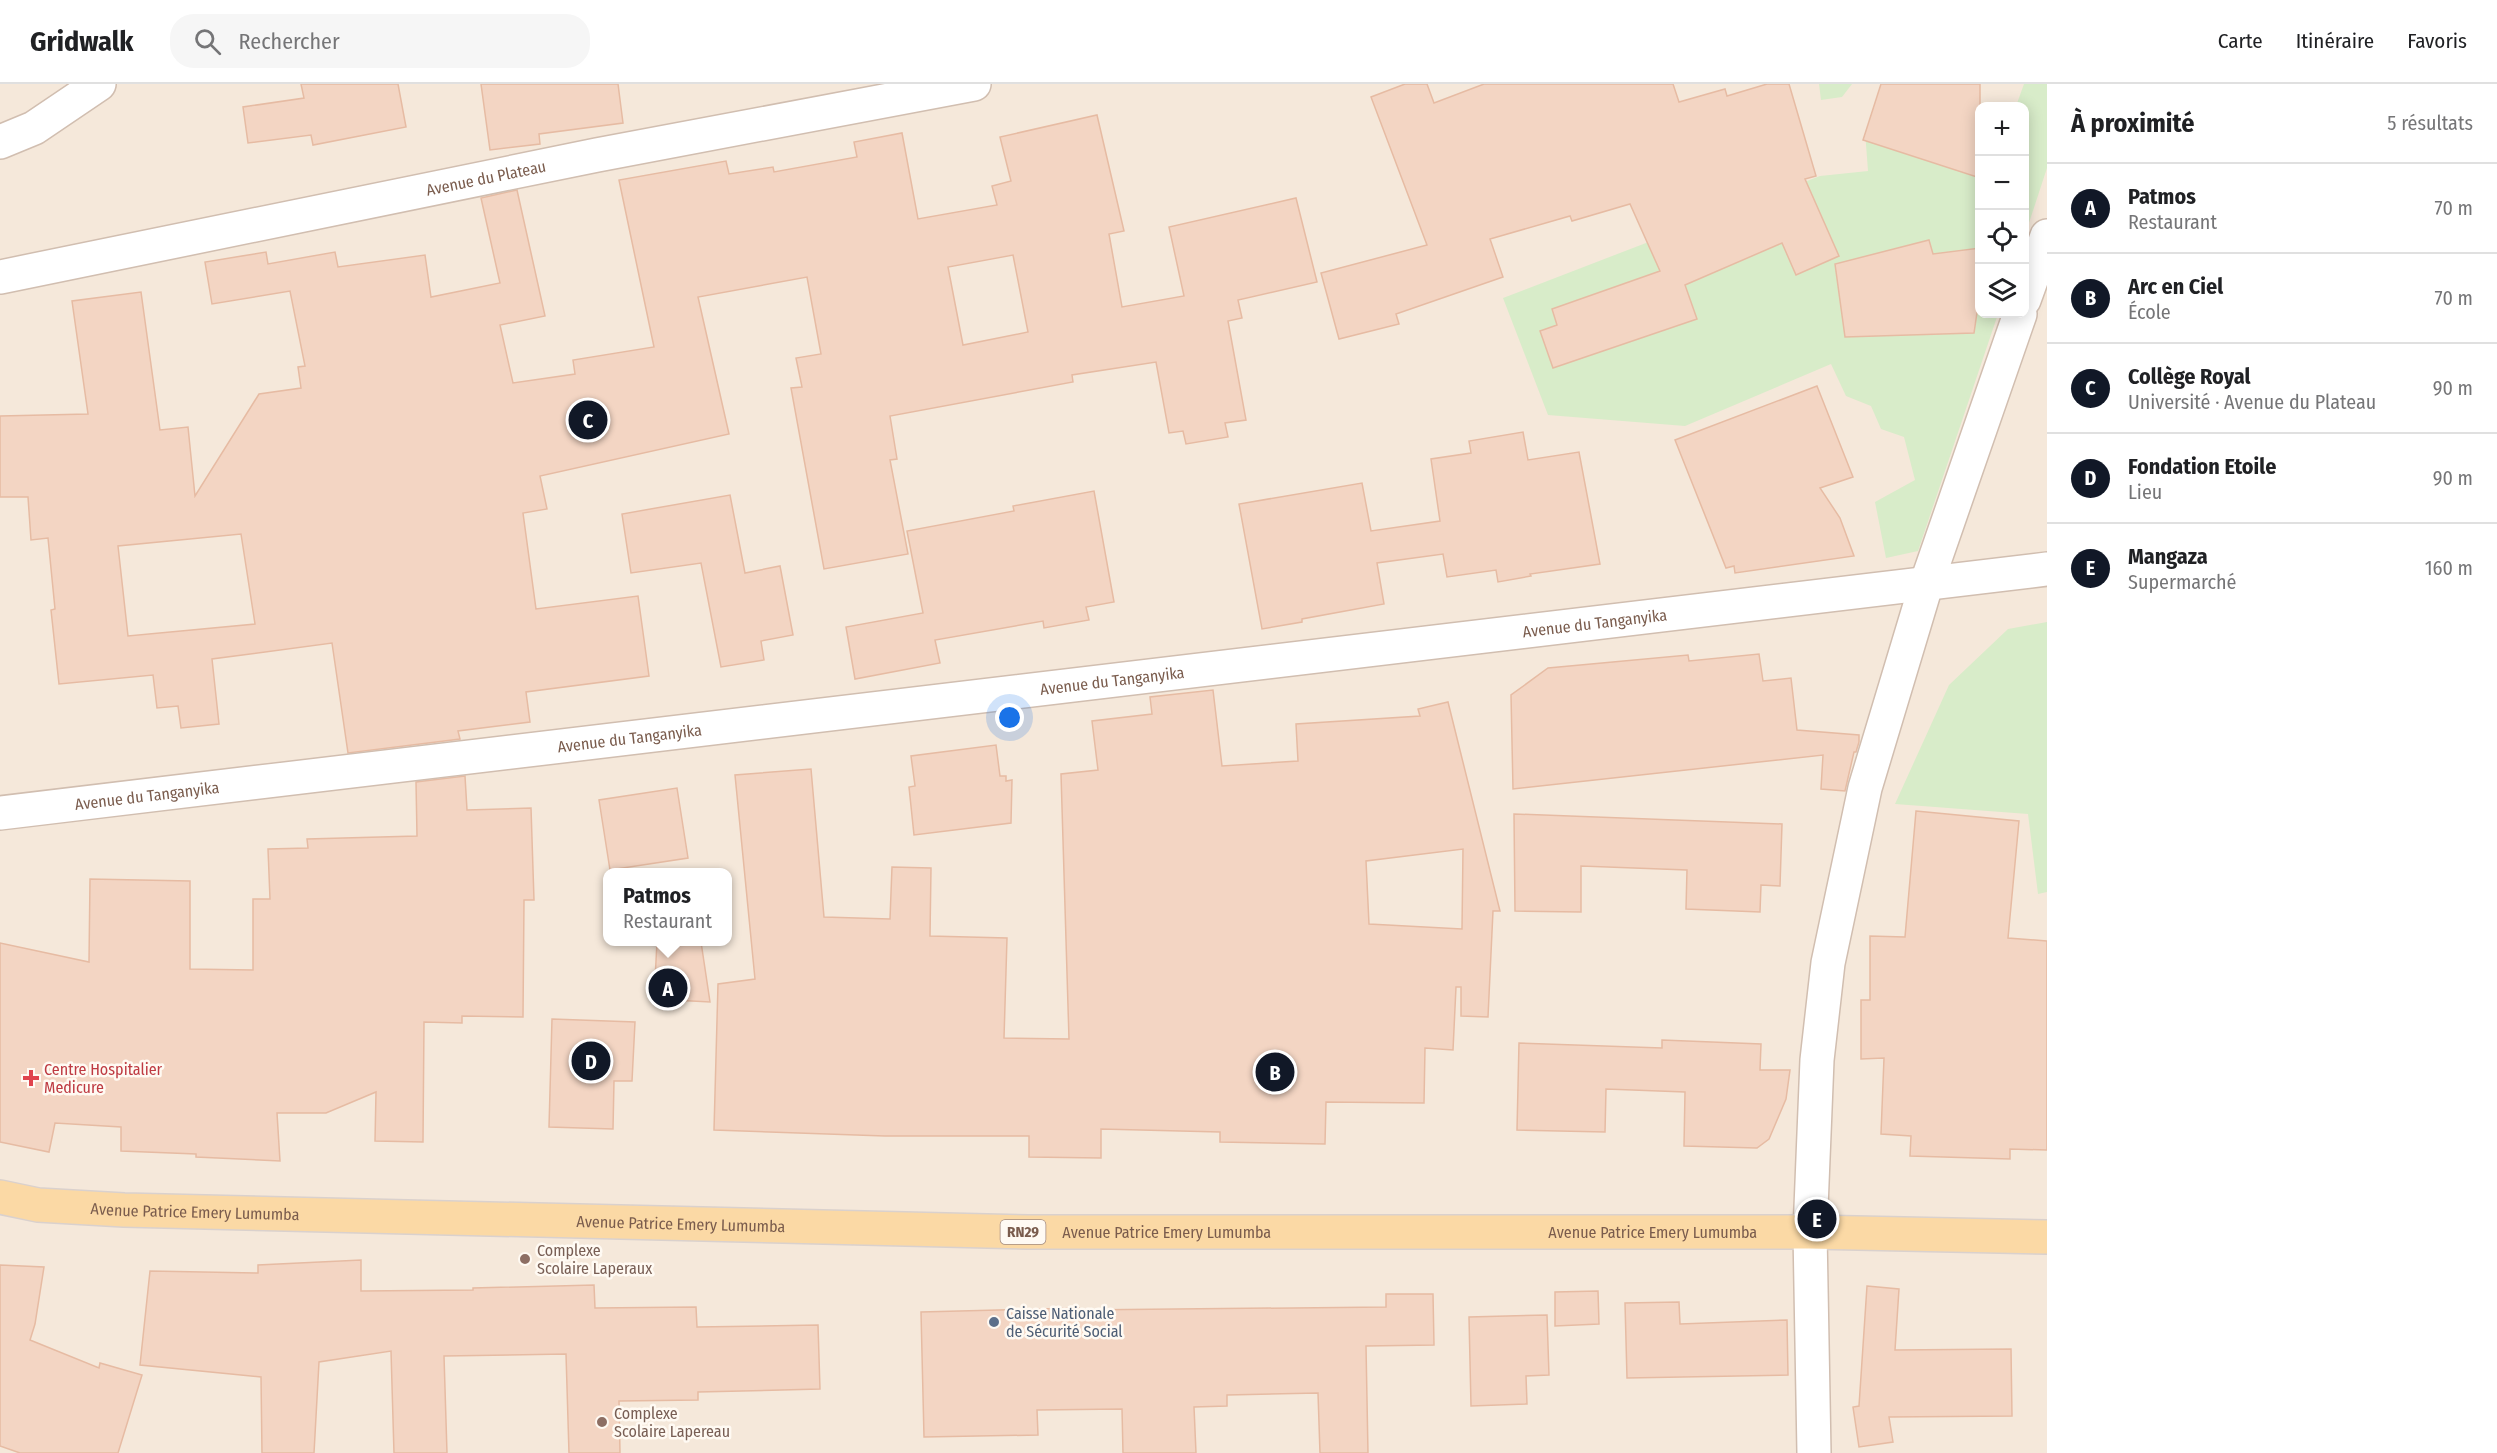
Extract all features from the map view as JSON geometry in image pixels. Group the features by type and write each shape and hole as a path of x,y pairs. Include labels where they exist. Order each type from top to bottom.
{"main road":[{"name":"Avenue Patrice Emery Lumumba","path":"0,1197 38,1205 124,1210 1028,1232 1810,1232 2047,1237"}],"street":[{"path":"0,142 34,128 99,84"},
{"name":"Avenue du Plateau","path":"0,277 597,155 974,84"},
{"path":"2029,288 2047,236"},
{"path":"1814,1453 1810,1232 1817,1060 1828,963 1865,788 1927,582 2019,318"},
{"name":"Avenue du Tanganyika","path":"0,813 2047,569"}],"shaded area":[{"path":"0,84 2047,84 2047,1453 0,1453"}],"green space":[{"path":"1819,84 1852,84 1842,97 1821,100"},
{"path":"2024,84 2047,84 2047,168 2029,223 2029,102 2017,102"},
{"path":"1865,131 1975,169 1975,318 1997,318 1918,551 1886,558 1875,502 1915,480 1904,437 1881,429 1871,406 1846,396 1831,364 1685,426 1548,415 1503,298 1820,176 1868,171"},
{"path":"2047,622 2047,892 2038,894 2028,814 1895,804 1949,685 2008,629"}],"building":[{"path":"301,84 398,84 406,127 313,145 311,135 248,143 243,107 304,98"},
{"path":"481,84 618,84 623,123 539,134 540,144 490,150"},
{"path":"1405,84 1427,84 1434,103 1484,84 1673,84 1679,102 1725,89 1727,96 1767,84 1789,84 1816,176 1805,179 1839,256 1796,275 1782,243 1685,285 1697,319 1553,368 1540,331 1557,325 1552,309 1660,271 1630,204 1572,221 1570,216 1490,239 1503,277 1396,314 1399,324 1339,339 1321,273 1427,245 1371,97"},
{"path":"1881,84 1980,84 1980,102 1975,102 1975,176 1863,140"},
{"path":"1097,115 1124,231 1109,234 1122,307 1184,296 1169,227 1296,198 1317,282 1238,300 1242,318 1228,321 1246,420 1225,423 1228,437 1186,444 1183,431 1169,433 1156,362 1072,375 1073,382 890,416 897,459 890,460 908,554 824,569 791,388 802,387 796,358 821,354 807,277 698,297 729,434 540,476 547,509 523,513 536,609 638,596 649,676 526,692 530,722 458,731 460,739 348,753 332,643 212,659 219,724 181,728 178,706 157,708 153,675 59,684 51,610 55,609 48,538 31,540 28,497 0,497 0,416 88,414 72,301 141,292 160,430 188,427 195,496 259,394 301,388 298,367 305,366 290,291 212,304 205,262 266,252 268,264 335,252 338,267 425,255 431,297 500,283 481,198 517,190 545,316 500,325 513,383 575,374 573,360 654,347 619,180 726,161 729,174 773,167 774,172 857,157 854,142 902,133 918,219 997,205 992,186 1011,181 1000,137","holes":["1013,255 1028,332 963,345 948,267","241,534 255,624 128,636 118,546"]},
{"path":"1929,240 1933,254 1975,249 1976,318 1974,333 1845,337 1835,264"},
{"path":"1817,386 1853,477 1820,488 1840,518 1854,556 1735,573 1734,566 1726,568 1675,440"},
{"path":"1523,432 1528,460 1579,452 1600,564 1530,574 1531,576 1498,582 1496,570 1447,577 1443,554 1377,563 1384,604 1262,629 1239,504 1362,483 1371,531 1440,521 1431,459 1471,453 1469,441"},
{"path":"1094,491 1114,602 1086,607 1089,620 1044,628 1043,621 935,640 940,663 855,679 846,627 923,613 907,531 1014,511 1013,506"},
{"path":"730,495 745,573 780,566 793,635 761,641 764,660 721,667 701,563 631,573 622,514"},
{"path":"1759,654 1763,681 1791,678 1797,730 1859,735 1845,791 1821,789 1823,755 1513,789 1511,695 1548,668 1688,655 1689,661"},
{"path":"1213,690 1222,766 1298,761 1296,724 1420,716 1418,709 1448,702 1500,911 1493,911 1488,1017 1461,1016 1461,987 1456,987 1453,1050 1425,1048 1424,1103 1326,1102 1325,1144 1220,1142 1220,1132 1101,1129 1101,1158 1029,1157 1029,1136 885,1136 714,1130 718,984 755,979 735,775 811,769 824,917 890,919 892,867 931,868 930,936 1007,938 1004,1038 1069,1039 1061,774 1098,770 1092,721 1152,714 1150,697","holes":["1463,849 1462,929 1369,924 1366,861"]},
{"path":"996,745 1000,776 1006,776 1006,781 1012,780 1011,823 914,835 909,787 915,786 911,756"},
{"path":"465,776 467,810 531,808 534,900 524,900 523,1017 462,1016 462,1023 424,1022 423,1142 375,1141 376,1092 326,1113 277,1113 280,1161 121,1151 121,1127 55,1123 49,1152 0,1142 0,943 89,962 90,879 190,881 190,969 253,970 253,899 270,899 268,849 308,848 307,839 417,836 416,782"},
{"path":"677,788 688,858 610,868 599,800"},
{"path":"1916,811 2019,821 2008,938 2047,941 2047,1150 2010,1149 2010,1159 1910,1156 1911,1136 1881,1134 1884,1058 1861,1059 1861,1000 1870,1000 1870,936 1905,937"},
{"path":"1514,814 1782,824 1780,886 1761,885 1760,912 1686,909 1687,870 1581,866 1581,912 1515,911"},
{"path":"657,946 702,946 710,1002 654,999"},
{"path":"552,1019 635,1022 632,1081 614,1081 613,1129 549,1127"},
{"path":"1662,1040 1761,1044 1760,1070 1790,1070 1786,1099 1769,1139 1757,1148 1684,1146 1685,1092 1606,1089 1605,1132 1517,1130 1519,1043 1662,1048"},
{"path":"361,1260 361,1291 473,1290 473,1288 594,1285 595,1308 696,1307 697,1327 818,1325 820,1389 698,1392 698,1400 619,1401 620,1453 569,1453 566,1354 444,1356 447,1453 394,1453 391,1351 319,1362 314,1453 262,1453 261,1377 140,1365 150,1271 258,1273 258,1265"},
{"path":"0,1265 44,1267 35,1324 30,1340 99,1368 100,1363 142,1375 118,1453 20,1453 0,1446"},
{"path":"1867,1286 1899,1289 1895,1350 2011,1349 2012,1416 1889,1417 1893,1442 1859,1447 1853,1407 1859,1406"},
{"path":"1598,1291 1599,1324 1555,1326 1555,1292"},
{"path":"1386,1294 1433,1294 1434,1345 1366,1346 1368,1453 1320,1453 1318,1393 1227,1395 1227,1406 1194,1407 1196,1453 1123,1453 1122,1409 1037,1410 1038,1435 924,1437 921,1312 1079,1308 1079,1310 1386,1307"},
{"path":"1679,1302 1680,1324 1787,1320 1788,1375 1627,1378 1625,1303"},
{"path":"1547,1315 1549,1375 1526,1376 1527,1404 1471,1406 1469,1317"}],"place":[{"name":"Collège Royal","path":"588,420"},
{"name":"Patmos","path":"668,988"},
{"name":"Fondation Etoile","path":"591,1061"},
{"name":"Arc en Ciel","path":"1275,1072"},
{"name":"Centre Hospitalier Medicure","path":"31,1078"},
{"name":"Mangaza","path":"1817,1219"},
{"name":"Complexe Scolaire Laperaux","path":"525,1259"},
{"name":"Caisse Nationale de Sécurité Social","path":"994,1322"},
{"name":"Complexe Scolaire Lapereau","path":"602,1422"}]}
